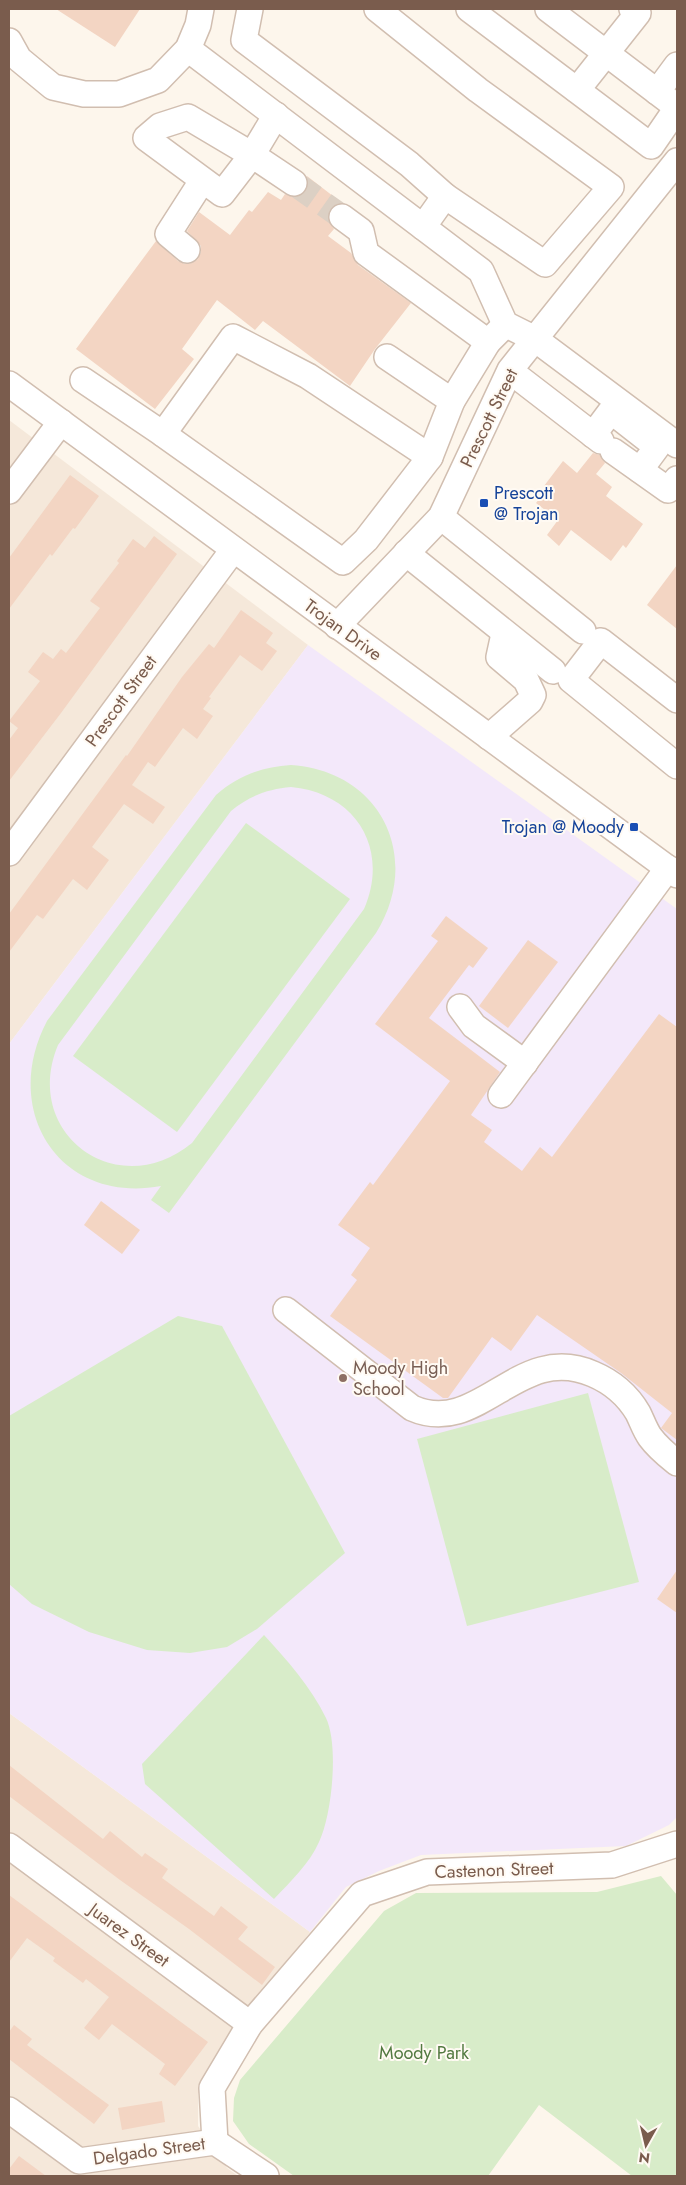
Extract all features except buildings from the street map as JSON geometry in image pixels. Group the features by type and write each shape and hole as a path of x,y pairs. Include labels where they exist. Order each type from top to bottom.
{"street":[{"path":"9,41 19,59 53,87 84,94 119,94 158,80 188,48 198,25 200,9"},
{"path":"250,9 244,40 409,164 445,196 545,264 611,187 478,90 377,9"},
{"path":"469,9 650,146 677,107 548,9"},
{"path":"577,90 638,13 632,9"},
{"path":"188,48 481,271 505,324 535,339 677,444"},
{"path":"656,92 677,65"},
{"path":"276,115 252,155 222,194 146,138 160,126 188,117 252,155 294,183"},
{"name":"Prescott Street","path":"337,626 441,517 510,371 677,161"},
{"path":"187,250 168,234 202,181"},
{"path":"423,227 445,196"},
{"path":"386,200 352,224 366,254 488,342"},
{"path":"83,380 163,434 343,562 366,540 430,457 452,401 488,342 505,324"},
{"path":"163,434 233,337 308,376 430,457"},
{"path":"386,357 452,401"},
{"path":"510,371 602,443 668,490 677,479"},
{"name":"Trojan Drive","path":"9,384 673,872"},
{"path":"602,443 611,411 657,447 640,470"},
{"path":"9,491 61,422"},
{"path":"441,517 583,631"},
{"name":"Prescott Street","path":"9,853 233,550"},
{"path":"406,554 504,634 553,671"},
{"path":"489,737 530,701 532,695 526,680 500,657 504,634"},
{"path":"677,700 601,641 571,680 677,766"},
{"path":"500,1096 673,872"},
{"path":"460,1006 474,1026 524,1063"},
{"path":"286,1310 412,1408 422,1412 436,1414 452,1413 473,1406 516,1379 540,1370 560,1366 593,1374 620,1390 637,1412 648,1436 662,1452 677,1463"},
{"name":"Castenon Street","path":"250,2024 362,1894 427,1872 612,1865 677,1844"},
{"name":"Juarez Street","path":"9,1846 250,2024"},
{"name":"Delgado Street","path":"215,2142 212,2088 250,2024"},
{"name":"Delgado Street","path":"9,2110 74,2169 215,2142 266,2176"}],"shaded area":[{"path":"9,420 308,645 9,1044"},
{"name":"Moody High School","path":"308,645 677,909 677,1817 669,1825 626,1846 421,1855 379,1871 346,1887 310,1932 9,1713 9,1044"},
{"path":"9,1713 310,1932 224,2049 198,2094 198,2126 227,2168 238,2176 9,2176"}],"green space":[{"path":"291,765 322,771 349,783 370,801 385,823 393,848 395,876 390,904 376,933 169,1213 151,1200 161,1186 125,1188 94,1181 68,1166 48,1144 36,1117 31,1087 34,1054 47,1021 216,795 241,778 260,770","holes":["291,787 314,792 333,800 350,812 362,828 369,846 373,865 371,887 364,909 192,1143 163,1160 135,1166 107,1162 83,1150 65,1131 53,1106 50,1077 58,1045 231,811 252,797 274,789"]},
{"path":"246,823 350,899 177,1132 73,1056"},
{"path":"178,1316 222,1326 345,1553 257,1629 227,1647 190,1653 147,1650 89,1632 32,1604 9,1584 9,1416"},
{"path":"588,1393 639,1582 467,1626 417,1439"},
{"path":"264,1635 298,1674 326,1718 330,1730 333,1762 330,1798 324,1830 319,1842 305,1865 274,1899 145,1784 142,1764"},
{"name":"Moody Park","path":"661,1876 677,1895 677,2176 632,2176 539,2105 488,2176 294,2176 249,2144 233,2121 234,2098 240,2080 384,1911 416,1893 597,1892"}],"tunnel":[{"path":"294,183 342,217"}],"place":[{"name":"Prescott @ Trojan","path":"484,503"},
{"name":"Trojan @ Moody","path":"634,827"},
{"name":"Moody High School","path":"343,1378"}]}
